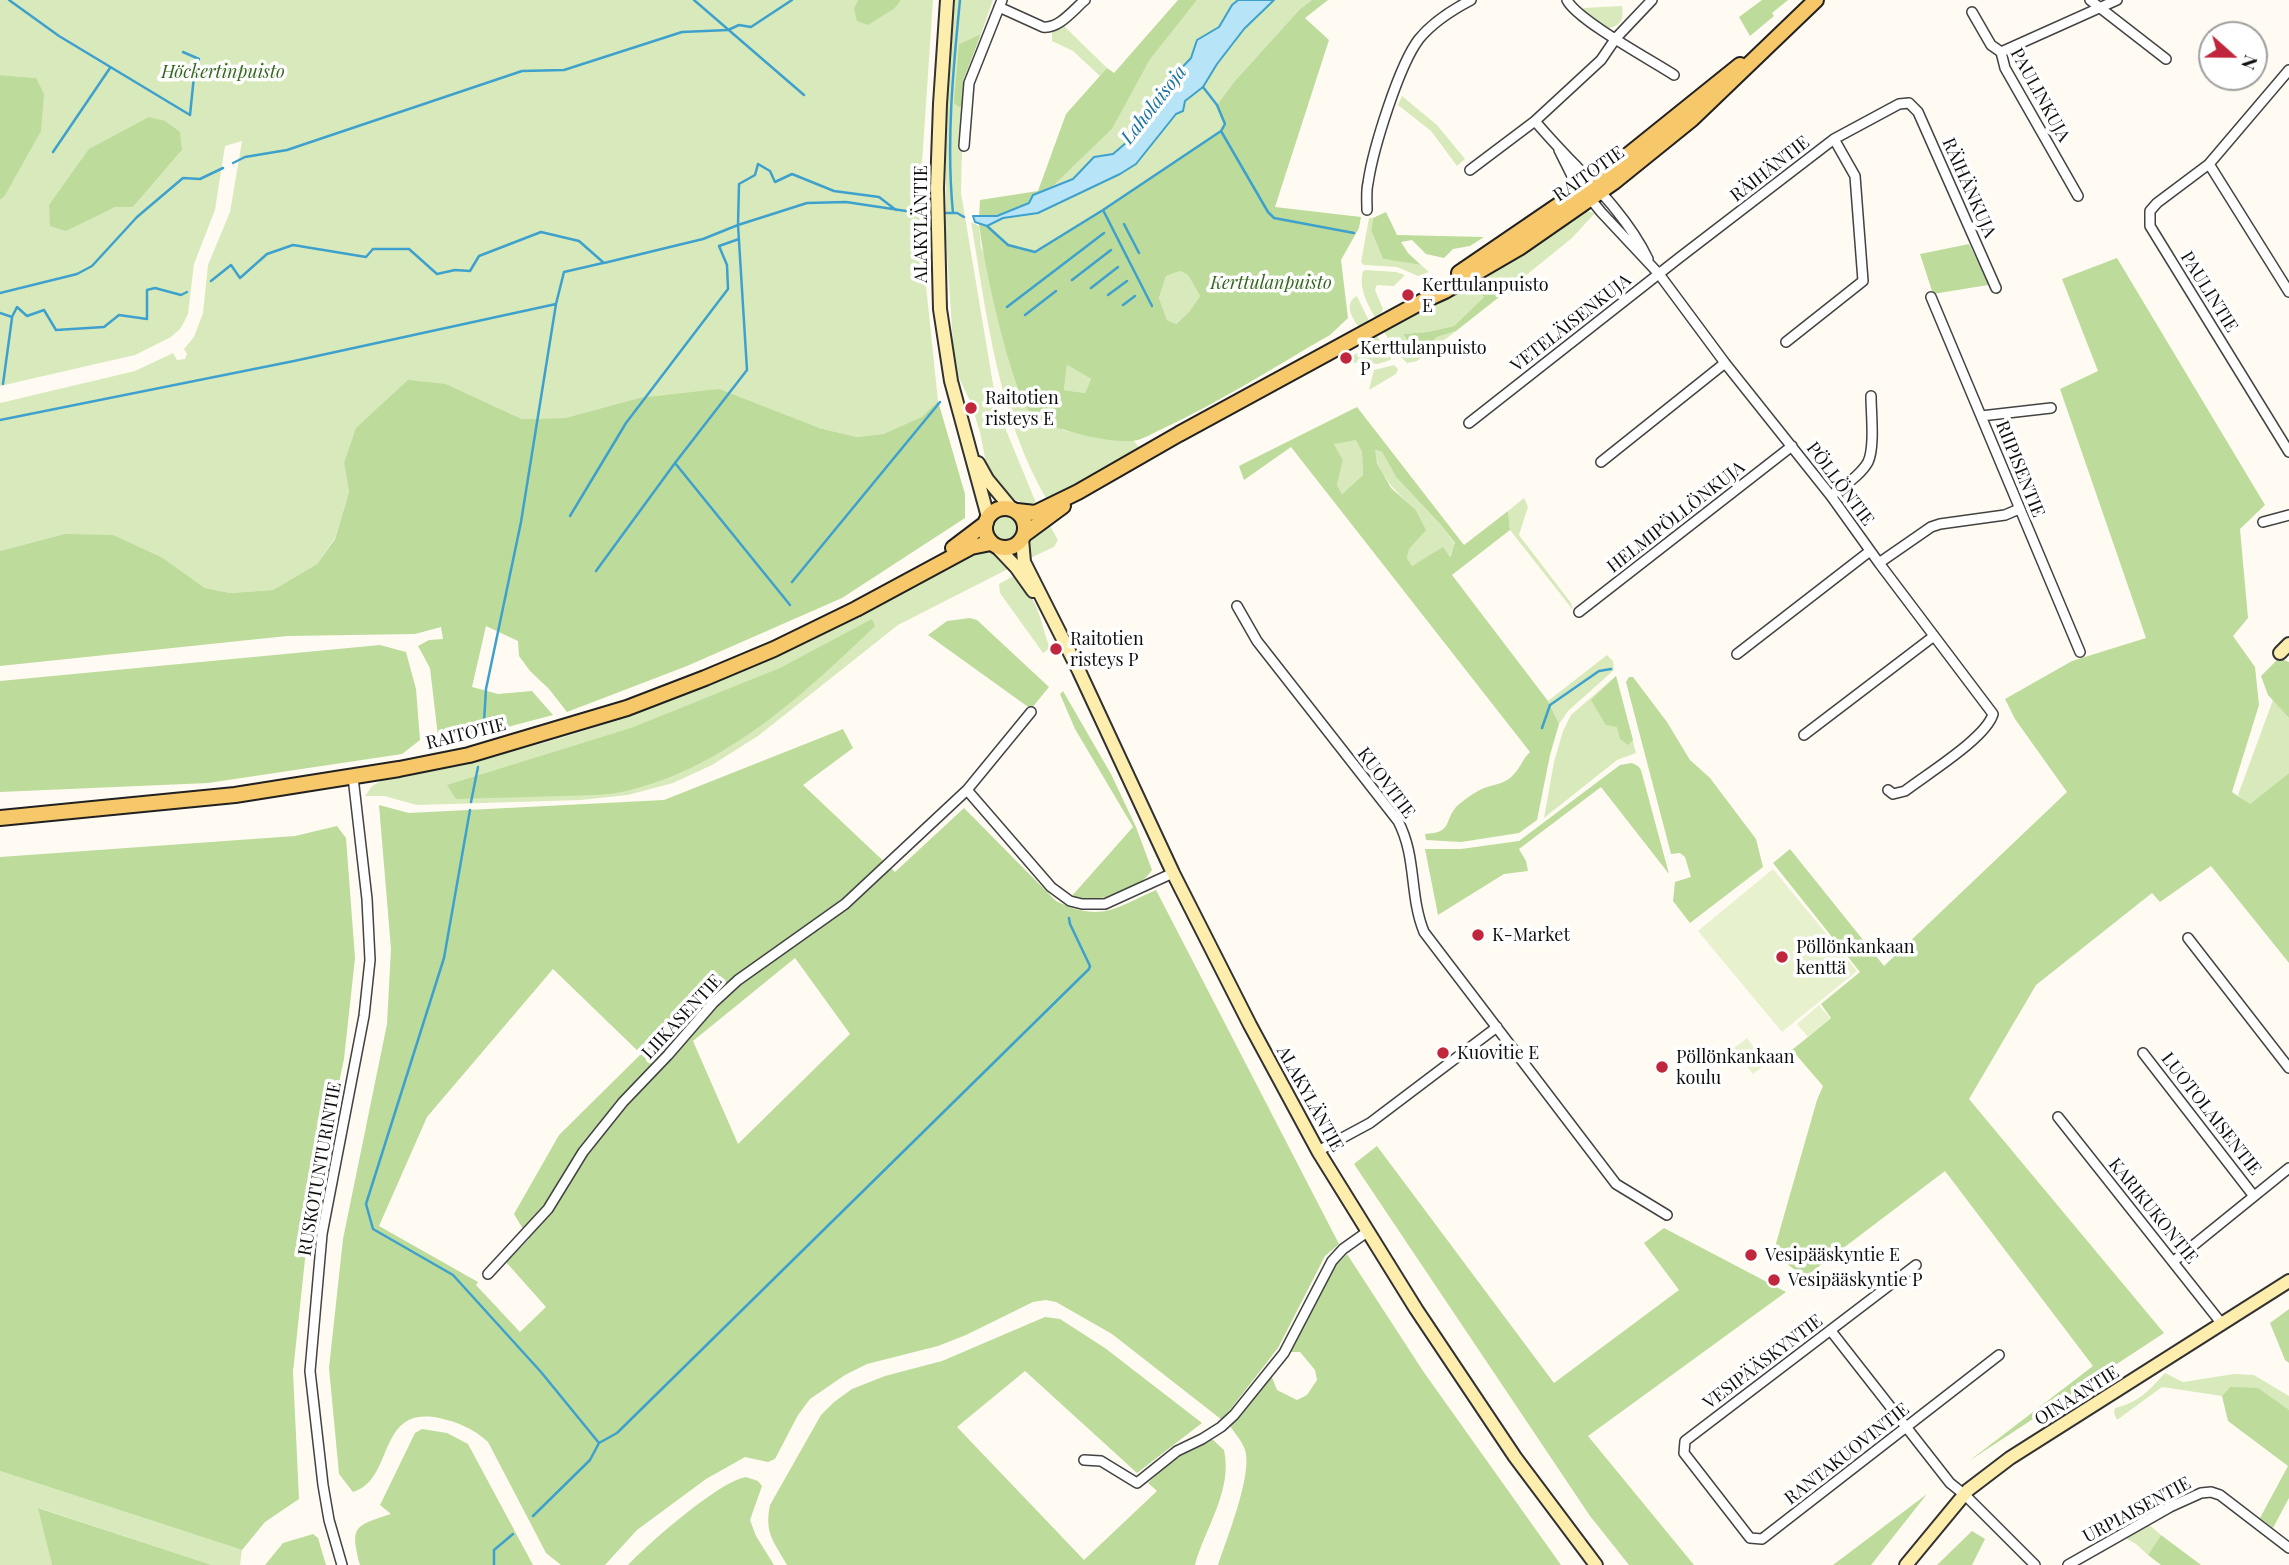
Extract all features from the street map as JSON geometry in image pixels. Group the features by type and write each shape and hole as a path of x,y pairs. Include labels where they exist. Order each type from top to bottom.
{"main road":[{"name":"ALAKYLÄNTIE","path":"947,0 938,164 939,289 951,381 987,520"},
{"name":"RAITOTIE","path":"1014,510 1035,513 1078,492 1423,301 1443,284 1591,190 1692,119 1816,0"},
{"name":"ALAKYLÄNTIE","path":"968,445 987,479 1014,510"},
{"name":"RAITOTIE","path":"1024,537 1078,492"},
{"path":"998,509 1014,510 1025,521 1024,537 1011,548 994,545 985,530 987,520 998,509"},
{"name":"RAITOTIE","path":"911,579 987,520"},
{"name":"ALAKYLÄNTIE","path":"1024,537 1024,562 1173,873 1250,1026 1318,1151 1423,1320 1516,1458 1596,1565"},
{"name":"ALAKYLÄNTIE","path":"994,545 1016,567 1051,617"},
{"name":"RAITOTIE","path":"0,818 235,795 353,777 469,755 627,708 774,649 971,547 994,545"},
{"name":"OINAANTIE","path":"1906,1565 1965,1495 2010,1458 2289,1282"}],"street":[{"path":"964,146 970,83 1000,4 1049,28 1085,0"},
{"path":"1367,210 1367,184 1385,118 1405,66 1419,40 1439,20 1471,0"},
{"path":"1567,0 1570,6 1588,21 1674,75"},
{"path":"1470,170 1535,121 1601,60 1616,38 1652,0"},
{"path":"2090,0 2166,60"},
{"path":"2001,52 2117,0"},
{"name":"PAULINKUJA","path":"1972,12 1991,45 2001,52 2005,68 2078,196"},
{"name":"PAULINTIE","path":"2289,70 2209,164 2150,211 2150,226 2289,452"},
{"name":"RÄIHÄNTIE","path":"1656,272 1834,139 1899,104 1909,103"},
{"name":"RÄIHÄNKUJA","path":"1909,103 1918,112 1996,288"},
{"name":"PÖLLÖNTIE","path":"1535,121 1559,150 1572,176 1591,190 1642,246 1656,272 1831,496 1993,713 1990,722 1973,740 1905,792 1893,794 1888,790"},
{"path":"1786,342 1863,281 1855,176 1834,139"},
{"path":"2209,164 2289,292"},
{"name":"VETELÄISENKUJA","path":"1469,423 1656,272"},
{"name":"RIIPISENTIE","path":"1931,297 2080,652"},
{"path":"1601,462 1725,363"},
{"path":"1831,496 1867,463 1870,454 1871,396"},
{"path":"1981,416 2051,408"},
{"name":"HELMIPÖLLÖNKUJA","path":"1580,612 1792,446"},
{"path":"1879,563 1931,527 2006,515 2019,509"},
{"path":"2263,522 2289,514"},
{"path":"1737,654 1870,551"},
{"name":"KUOVITIE","path":"1237,606 1257,641 1398,821 1410,850 1417,914 1424,932 1616,1184 1667,1216"},
{"path":"1804,735 1934,636"},
{"name":"LIIKASENTIE","path":"488,1274 548,1209 583,1152 623,1102 713,1003 738,980 845,904 968,790 1031,712"},
{"name":"RUSKOTUNTURINTIE","path":"342,1565 329,1520 323,1485 310,1371 322,1234 364,1016 370,960 367,899 353,777"},
{"path":"968,790 1051,887 1070,901 1105,904 1173,873"},
{"path":"2188,938 2289,1068"},
{"path":"1318,1151 1370,1123 1497,1027"},
{"name":"LUOTOLAISENTIE","path":"2143,1053 2253,1195"},
{"name":"KARIKUKONTIE","path":"2058,1117 2222,1324"},
{"path":"2174,1261 2289,1168"},
{"path":"1084,1460 1101,1461 1137,1483 1177,1451 1221,1427 1234,1415 1284,1353 1332,1261 1367,1231"},
{"name":"VESIPÄÄSKYNTIE","path":"1720,1501 1684,1453 1685,1441 1916,1265"},
{"path":"1831,1331 1950,1483 2035,1565"},
{"name":"RANTAKUOVINTIE","path":"1720,1501 1749,1538 1762,1539 1999,1355"},
{"name":"URPIAISENTIE","path":"2068,1565 2170,1507 2201,1493 2211,1492 2220,1495 2289,1548"}],"green space":[{"name":"Höckertinpuisto","path":"0,0 858,0 854,8 895,8 901,0 933,0 921,178 922,247 938,401 923,417 883,434 857,437 819,428 639,398 565,418 522,419 446,384 344,463 349,492 335,538 317,564 273,590 230,593 205,588 163,558 64,534 0,551 0,403 135,371 173,353 177,360 185,359 187,354 184,349 194,337 203,313 208,265 230,212 242,141 225,146 215,210 194,264 188,314 181,328 171,337 135,355 0,386 0,200 4,197 36,78 0,75","holes":["182,150 133,207 115,207"]},
{"path":"858,0 901,0 895,8 868,25 857,21 854,8"},
{"path":"955,0 993,0 981,34 959,44 963,106 961,193 997,408 1036,503 1030,506 1002,494 986,463 971,403 959,378 953,344 946,237 946,104"},
{"path":"1178,0 1197,0 1150,59 1112,129 1051,188 1033,195 1029,203 997,216 979,218 980,200 1038,191 1066,114 1107,68 1114,73"},
{"path":"1197,0 1238,0 1219,27 1197,40 1191,58 1172,78 1171,96 1154,108 1150,116 1139,125 1134,136 1113,154 1094,157 1073,179 1051,188 1112,129 1149,59"},
{"path":"1274,0 1312,0 1300,9 1234,82 1217,105 1225,124 1221,131 1035,252 1008,245 987,226 1003,218 1038,213 1120,174 1176,114 1183,111 1185,101 1203,87 1244,29"},
{"name":"Kerttulanpuisto","path":"1312,0 1328,0 1305,18 1329,40 1275,207 1361,217 1359,228 1341,260 1348,318 1330,335 1247,384 1184,419 1140,439 1122,441 1095,438 1064,430 1039,419 1031,413 1023,400 1015,379 991,292 979,223 987,226 1009,245 1035,252 1103,210 1221,131 1225,124 1217,105 1234,82 1300,9","holes":["1180,271 1188,275 1200,296 1176,324 1167,320 1159,298 1166,276","1067,365 1091,379 1085,393 1064,390"]},
{"path":"1762,0 1788,0 1750,36 1739,17"},
{"path":"1622,6 1621,20 1609,28 1582,11 1584,8"},
{"path":"1062,24 1107,68 1100,76 1073,51 1052,41 1052,30"},
{"path":"981,34 963,81 963,106 959,107 954,103 959,44"},
{"path":"0,75 36,78 44,94 41,131 0,200"},
{"path":"1402,96 1437,125 1465,159 1457,166 1431,131 1398,105"},
{"path":"149,117 165,121 180,132 182,150 133,207 115,207 66,231 50,226 49,205 89,149"},
{"path":"1587,211 1595,213 1572,238 1503,294 1487,279 1476,288 1484,297 1454,326 1403,334 1413,344 1427,346 1437,337 1456,331 1417,361 1407,363 1397,353 1383,330 1458,291 1577,214"},
{"path":"1386,212 1397,235 1484,237 1470,246 1453,249 1444,258 1426,254 1412,240 1401,242 1421,265 1383,259 1371,230 1373,218"},
{"path":"1369,218 1373,218 1371,230 1383,259 1421,265 1429,272 1418,276 1397,267 1364,265 1361,262"},
{"path":"971,222 979,226 981,247 1062,430 1100,438 1134,441 1140,449 1047,500 1030,468 1006,400 989,330"},
{"path":"1969,244 1988,285 1933,294 1920,254"},
{"path":"2117,258 2265,505 2240,529 2248,618 2233,636 2255,667 2259,705 2232,792 2250,804 2289,773 2289,963 2211,866 2160,902 2152,893 2036,985 1969,1099 2164,1333 1969,1461 2093,1366 1945,1171 1805,1277 1773,1254 1823,1086 1792,1050 1831,1018 1821,1004 1860,972 1773,863 1790,849 1884,966 2067,792 2015,719 2005,699 2072,661 2146,638 2060,389 2098,371 2062,279"},
{"path":"1180,271 1188,275 1200,296 1176,324 1167,320 1159,298 1166,276"},
{"path":"1363,271 1405,275 1394,286 1377,285 1375,290 1383,309 1378,319 1363,290 1362,277"},
{"path":"1487,278 1503,294 1456,331 1437,337 1427,346 1413,344 1405,337 1403,334 1454,326 1484,297 1476,288"},
{"path":"1357,296 1370,323 1360,328 1350,307 1350,303"},
{"path":"1377,336 1390,360 1378,364 1346,362"},
{"path":"1067,365 1091,379 1085,393 1064,390"},
{"path":"1394,365 1398,369 1396,374 1369,390 1374,370"},
{"path":"408,380 446,384 522,419 565,418 639,398 719,389 819,428 857,437 883,434 922,417 938,401 965,494 965,518 842,598 687,666 567,712 519,656 518,641 486,626 472,687 498,694 532,691 553,715 439,745 430,668 418,646 429,640 443,639 441,627 415,634 287,636 0,666 0,551 64,534 113,535 163,558 205,588 230,593 273,590 317,564 335,539 349,492 344,463 356,428"},
{"path":"1357,407 1464,545 1508,511 1510,530 1452,575 1548,701 1559,724 1537,820 1519,833 1461,842 1426,840 1425,834 1444,829 1456,807 1465,799 1481,789 1511,777 1530,752 1291,447 1244,480 1239,466","holes":["1356,440 1362,452 1363,475 1342,494 1337,485 1343,460 1334,444","1375,450 1382,452 1396,477 1455,543 1450,557 1443,547 1412,566 1407,558 1409,549 1426,530 1415,509 1391,488 1377,463"]},
{"path":"1356,439 1362,452 1363,475 1342,494 1337,485 1343,460 1334,444"},
{"path":"1374,450 1382,452 1396,477 1455,544 1449,557 1443,548 1412,566 1407,558 1415,509 1384,476"},
{"path":"1524,498 1528,507 1519,535 1571,603 1573,610 1510,530 1508,511"},
{"path":"1006,515 1016,519 1020,529 1016,539 1006,543 996,539 992,529 996,519"},
{"path":"1049,524 1058,540 1054,547 1030,558 1028,547 1034,537"},
{"path":"984,548 1010,568 898,625 758,736 712,765 673,783 628,795 581,800 417,805 384,796 365,796 372,786 381,781 544,743 693,691 815,637 964,554"},
{"path":"1015,575 1033,600 1039,615 1050,648 1043,653 1000,593 999,584"},
{"path":"970,618 977,620 1049,687 1031,709 928,635 947,621"},
{"path":"872,619 875,626 820,677 761,725 730,747 662,780 602,795 456,799 447,785 631,728 780,668"},
{"path":"380,645 406,652 416,689 420,740 402,754 208,783 0,792 0,681"},
{"path":"1607,655 1613,661 1614,670 1568,711 1559,724 1548,701"},
{"path":"2279,658 2289,662 2289,718 2268,695 2261,676"},
{"path":"1616,676 1636,753 1617,760 1544,818 1554,762 1571,715"},
{"path":"1616,676 1633,740 1628,745 1620,739 1617,727 1606,725 1591,700"},
{"path":"1629,677 1633,677 1667,722 1690,760 1710,778 1756,839 1763,867 1690,923 1673,901 1675,882 1691,877 1685,857 1680,853 1671,854 1626,682"},
{"path":"1063,691 1111,774 1136,827 1152,870 1136,885 1116,895 1093,899 1071,897 1133,827 1075,729 1060,694"},
{"path":"2273,700 2289,718 2289,773 2249,805 2238,795"},
{"path":"843,729 853,748 803,785 895,872 964,808 1056,901 1072,908 1097,912 1107,910 1156,890 1339,1244 1325,1256 1278,1348 1222,1420 1112,1334 1056,1302 1046,1300 1033,1302 938,1346 867,1364 845,1375 810,1399 798,1415 775,1459 768,1462 745,1457 706,1479 637,1530 605,1565 561,1565 546,1553 488,1442 471,1430 446,1420 419,1417 405,1422 395,1433 375,1474 366,1485 353,1492 339,1474 329,1368 343,1239 387,1024 391,949 379,805 409,813 664,800","holes":["795,958 850,1034 738,1144 693,1041","553,969 641,1054 559,1135 514,1214 529,1239 506,1262 546,1307 520,1332 476,1285 478,1282 379,1226 427,1117"]},
{"path":"1632,763 1641,770 1669,874 1601,787 1519,849 1528,871 1504,874 1438,915 1425,849 1461,849 1519,841 1620,765"},
{"path":"337,826 346,838 355,958 344,1059 308,1231 293,1372 299,1499 265,1522 242,1550 0,1471 0,857 295,836"},
{"name":"Pöllönkankaan kenttä","path":"1773,869 1857,971 1782,1032 1698,931"},
{"path":"1819,1005 1830,1018 1808,1037 1797,1024"},
{"path":"1747,1038 1766,1064 1753,1074 1734,1048"},
{"path":"1377,1146 1554,1383 1679,1290 1644,1243 1664,1228 1786,1292 1588,1436 1694,1565 1629,1565 1590,1516 1354,1164"},
{"path":"1347,1254 1423,1371 1561,1565 1218,1565 1245,1479 1244,1446 1230,1426 1271,1375 1277,1390 1297,1400 1307,1395 1317,1380 1315,1370 1300,1352 1290,1352 1335,1266"},
{"path":"2289,1309 2289,1363 2285,1360 2270,1323"},
{"path":"1045,1317 1060,1319 1105,1348 1202,1423 1137,1473 1025,1371 957,1427 1084,1560 1157,1491 1148,1483 1179,1454 1211,1438 1224,1450 1225,1480 1217,1509 1195,1565 787,1565 769,1530 770,1505 821,1415 834,1402 852,1389 885,1376 942,1361"},
{"path":"2165,1373 2183,1382 2234,1374 2254,1375 2289,1396 2289,1410 2230,1387 2222,1396 2162,1387 2117,1420 2115,1408 2137,1399"},
{"path":"2230,1387 2258,1388 2289,1410 2289,1498 2273,1528 2260,1518 2288,1466 2228,1421 2222,1396"},
{"path":"422,1429 447,1433 468,1444 533,1565 360,1565 355,1542 358,1529 391,1514 380,1505 415,1433"},
{"path":"0,1471 242,1550 240,1565 212,1565 39,1508 52,1565 0,1565"},
{"path":"746,1477 758,1481 762,1486 750,1520 756,1536 774,1565 628,1565 702,1501 734,1481"},
{"path":"1927,1494 1871,1565 1833,1565"},
{"path":"38,1508 212,1565 52,1565"},
{"path":"2147,1523 2161,1535 2148,1555 2125,1538"},
{"path":"1972,1531 1985,1539 1972,1565 1937,1565"},
{"path":"313,1534 318,1538 326,1565 265,1565 283,1543"},
{"path":"2161,1535 2201,1565 2161,1565 2148,1555"}],"water":[{"path":"1238,0 1274,0 1244,29 1203,87 1185,101 1183,111 1176,114 1136,164 1038,213 1003,218 987,226 975,222 973,216 997,216 1029,203 1033,195 1073,179 1094,157 1113,154 1134,136 1139,125 1150,116 1154,108 1171,96 1172,78 1191,58 1197,40 1219,27"}],"waterway":[{"path":"9,0 59,36 190,115 194,76 199,59 183,52"},
{"path":"694,0 804,95"},
{"path":"233,163 245,157 287,150 522,71 564,70 682,32 728,30 739,25 751,27 792,0"},
{"path":"953,213 950,133 960,0"},
{"path":"53,152 110,68"},
{"path":"987,226 1008,245 1035,252 1103,210 1221,131 1225,124 1217,105 1203,87"},
{"path":"1221,131 1274,218 1354,233"},
{"path":"596,571 747,370 738,225 739,184 755,175 758,164 770,171 775,182 792,174 834,191 879,197 896,210"},
{"path":"0,293 77,274 92,266 137,217 183,178 200,179 223,168"},
{"path":"211,281 231,265 240,278 267,254 293,245 366,257 373,249 409,249 437,274 455,270 470,271 479,256 541,232 579,241 604,263 703,239 807,203 846,202 926,214"},
{"path":"1103,210 1152,306"},
{"path":"946,213 957,213 964,217"},
{"path":"1124,224 1139,253"},
{"path":"1007,307 1104,233"},
{"path":"570,516 626,423 728,289 727,265 719,246 739,239"},
{"path":"1072,280 1111,250"},
{"path":"0,420 294,361 556,304 564,272 603,263"},
{"path":"1091,288 1118,267"},
{"path":"1108,295 1127,281"},
{"path":"0,313 12,317 17,307 27,316 44,310 56,330 104,327 119,315 147,319 147,290 155,288 181,295 187,292"},
{"path":"1025,315 1056,291"},
{"path":"1123,305 1135,296"},
{"path":"483,738 486,689 521,522 556,304"},
{"path":"3,384 12,318"},
{"path":"792,582 940,402"},
{"path":"675,463 790,605"},
{"path":"1542,728 1550,705 1599,671 1611,669"},
{"path":"471,802 478,767"},
{"path":"470,810 444,958 366,1204 373,1229 453,1275 541,1372 599,1443 590,1460 533,1516"},
{"path":"599,1443 617,1433 1089,969 1069,918"},
{"path":"494,1565 494,1550 513,1534"}],"place":[{"name":"Kerttulanpuisto E","path":"1408,295"},
{"name":"Kerttulanpuisto P","path":"1346,358"},
{"name":"Raitotien risteys E","path":"971,408"},
{"name":"Raitotien risteys P","path":"1056,649"},
{"name":"K-Market","path":"1478,935"},
{"name":"Pöllönkankaan kenttä","path":"1782,957"},
{"name":"Kuovitie E","path":"1443,1053"},
{"name":"Pöllönkankaan koulu","path":"1662,1067"},
{"name":"Vesipääskyntie E","path":"1751,1255"},
{"name":"Vesipääskyntie P","path":"1774,1280"}],"water label":[{"name":"Laholaisoja","path":"1154,105"}]}
